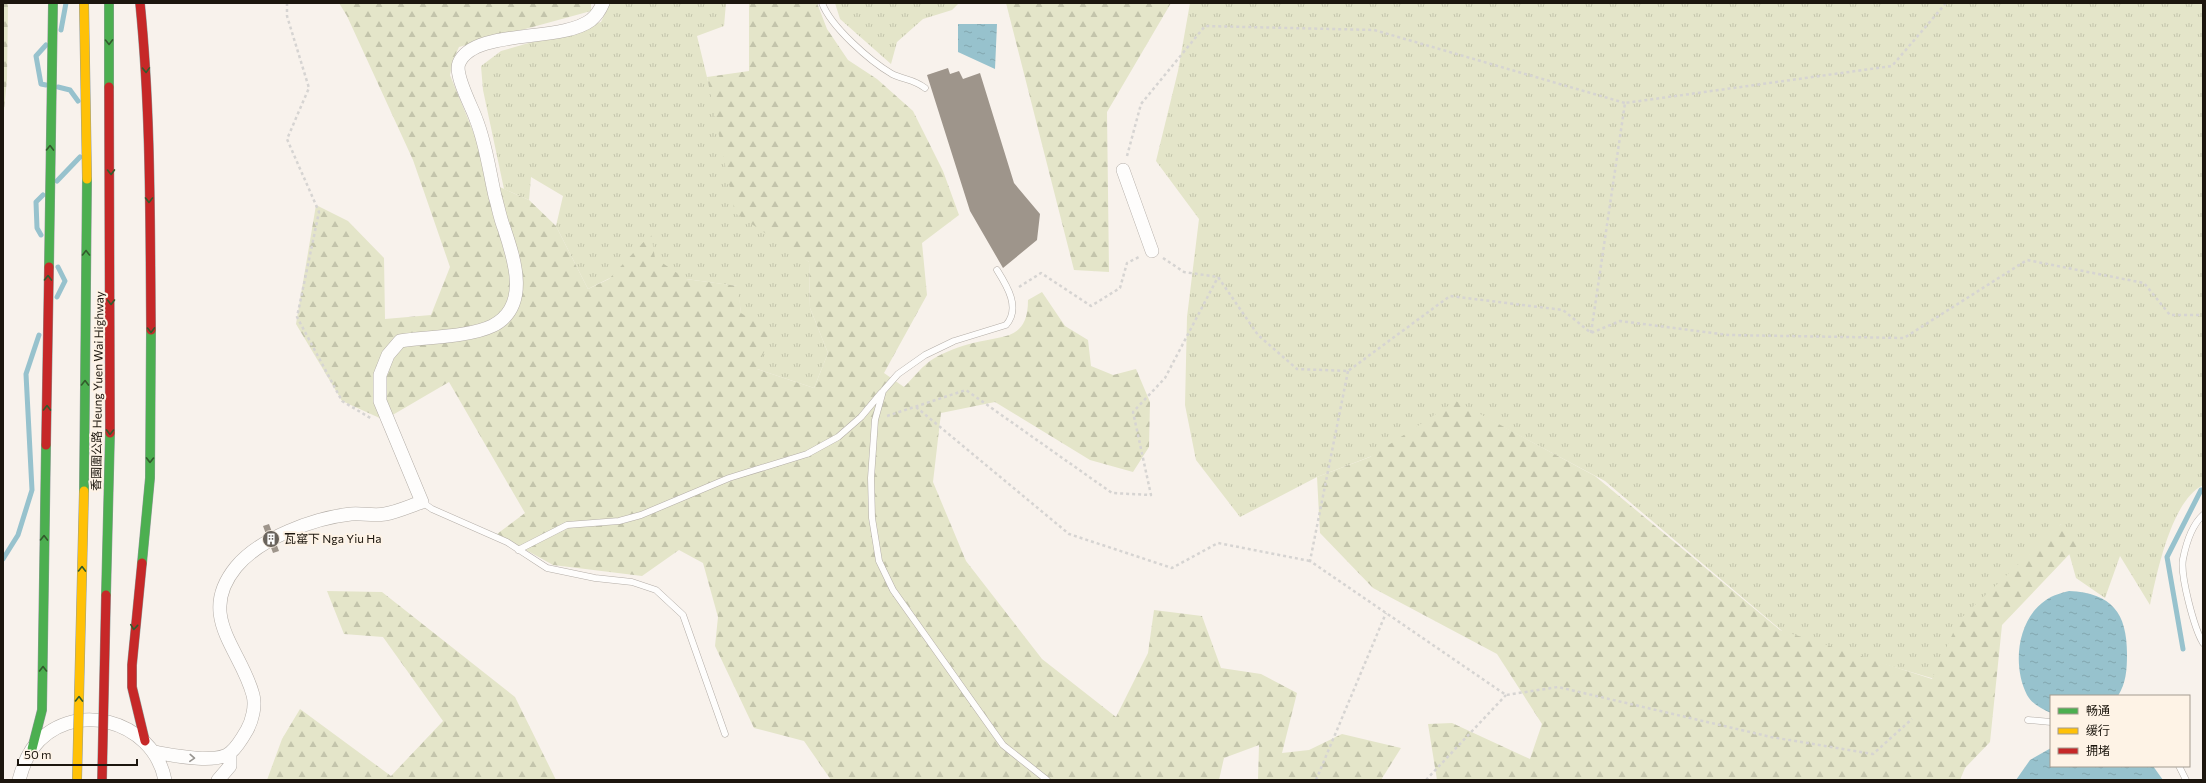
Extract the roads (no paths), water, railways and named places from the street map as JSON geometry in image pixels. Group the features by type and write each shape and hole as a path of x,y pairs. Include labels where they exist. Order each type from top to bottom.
{"highway":[{"path":"32,749 42,710 53,3"},
{"name":"香園圍公路 Heung Yuen Wai Highway","path":"77,780 85,368 84,3"},
{"name":"香園圍公路 Heung Yuen Wai Highway","path":"102,780 111,372 109,3"},
{"path":"140,3 146,63 150,161 150,478 133,633 132,687 145,741"}],"street":[{"path":"218,780 230,766 230,753 250,724 254,703 250,685 228,642 220,618 221,593 234,569 258,547 323,519 353,514 384,515 422,502 380,401 380,376 388,355 400,341 472,332 492,326 504,318 513,303 516,289 517,271 513,252 503,227 482,133 458,75 458,64 465,54 485,43 559,31 583,24 597,14 603,3"},
{"path":"1123,170 1152,251"},
{"path":"19,780 23,765 32,749 44,737 56,728 71,722 87,719 103,720 118,724 132,731 145,741 154,752 163,770 165,780"},
{"path":"154,752 190,759 210,758 230,753"}],"lane":[{"path":"822,3 825,12 856,46 893,74 915,81 925,88"},
{"path":"518,550 567,525 620,521 642,515 729,478 807,454 838,437 861,417 898,374 925,355 954,341 1006,325 1012,314 1013,303 1010,293 997,270"},
{"path":"883,391 875,420 871,478 872,518 879,561 892,590 1003,745 1047,780"},
{"path":"422,502 432,509 500,539 547,568 595,578 632,582 656,590 683,615 725,734"},
{"path":"2203,515 2195,522 2183,560 2188,596 2197,633 2203,643"},
{"path":"2028,720 2050,722"},
{"path":"2180,767 2186,780"}],"water":[{"path":"958,24 997,24 995,69 958,52"},
{"path":"2069,591 2096,596 2106,601 2114,608 2124,627 2127,660 2126,676 2118,695 2050,695 2050,712 2034,704 2027,695 2022,683 2020,671 2020,644 2023,631 2036,608 2046,600 2060,593"},
{"path":"2050,749 2050,767 2154,767 2163,780 2016,780 2030,760"}],"waterway":[{"path":"61,30 66,3"},
{"path":"46,45 36,56 41,84 46,85"},
{"path":"58,87 70,90 78,101"},
{"path":"57,181 80,157"},
{"path":"41,235 37,228 36,202 43,195"},
{"path":"57,297 65,281 58,267"},
{"path":"3,559 18,535 32,490 26,374 39,335"},
{"path":"2183,649 2167,557 2201,490 2203,490"}],"place":[{"name":"瓦窰下 Nga Yiu Ha","path":"271,539"}]}
